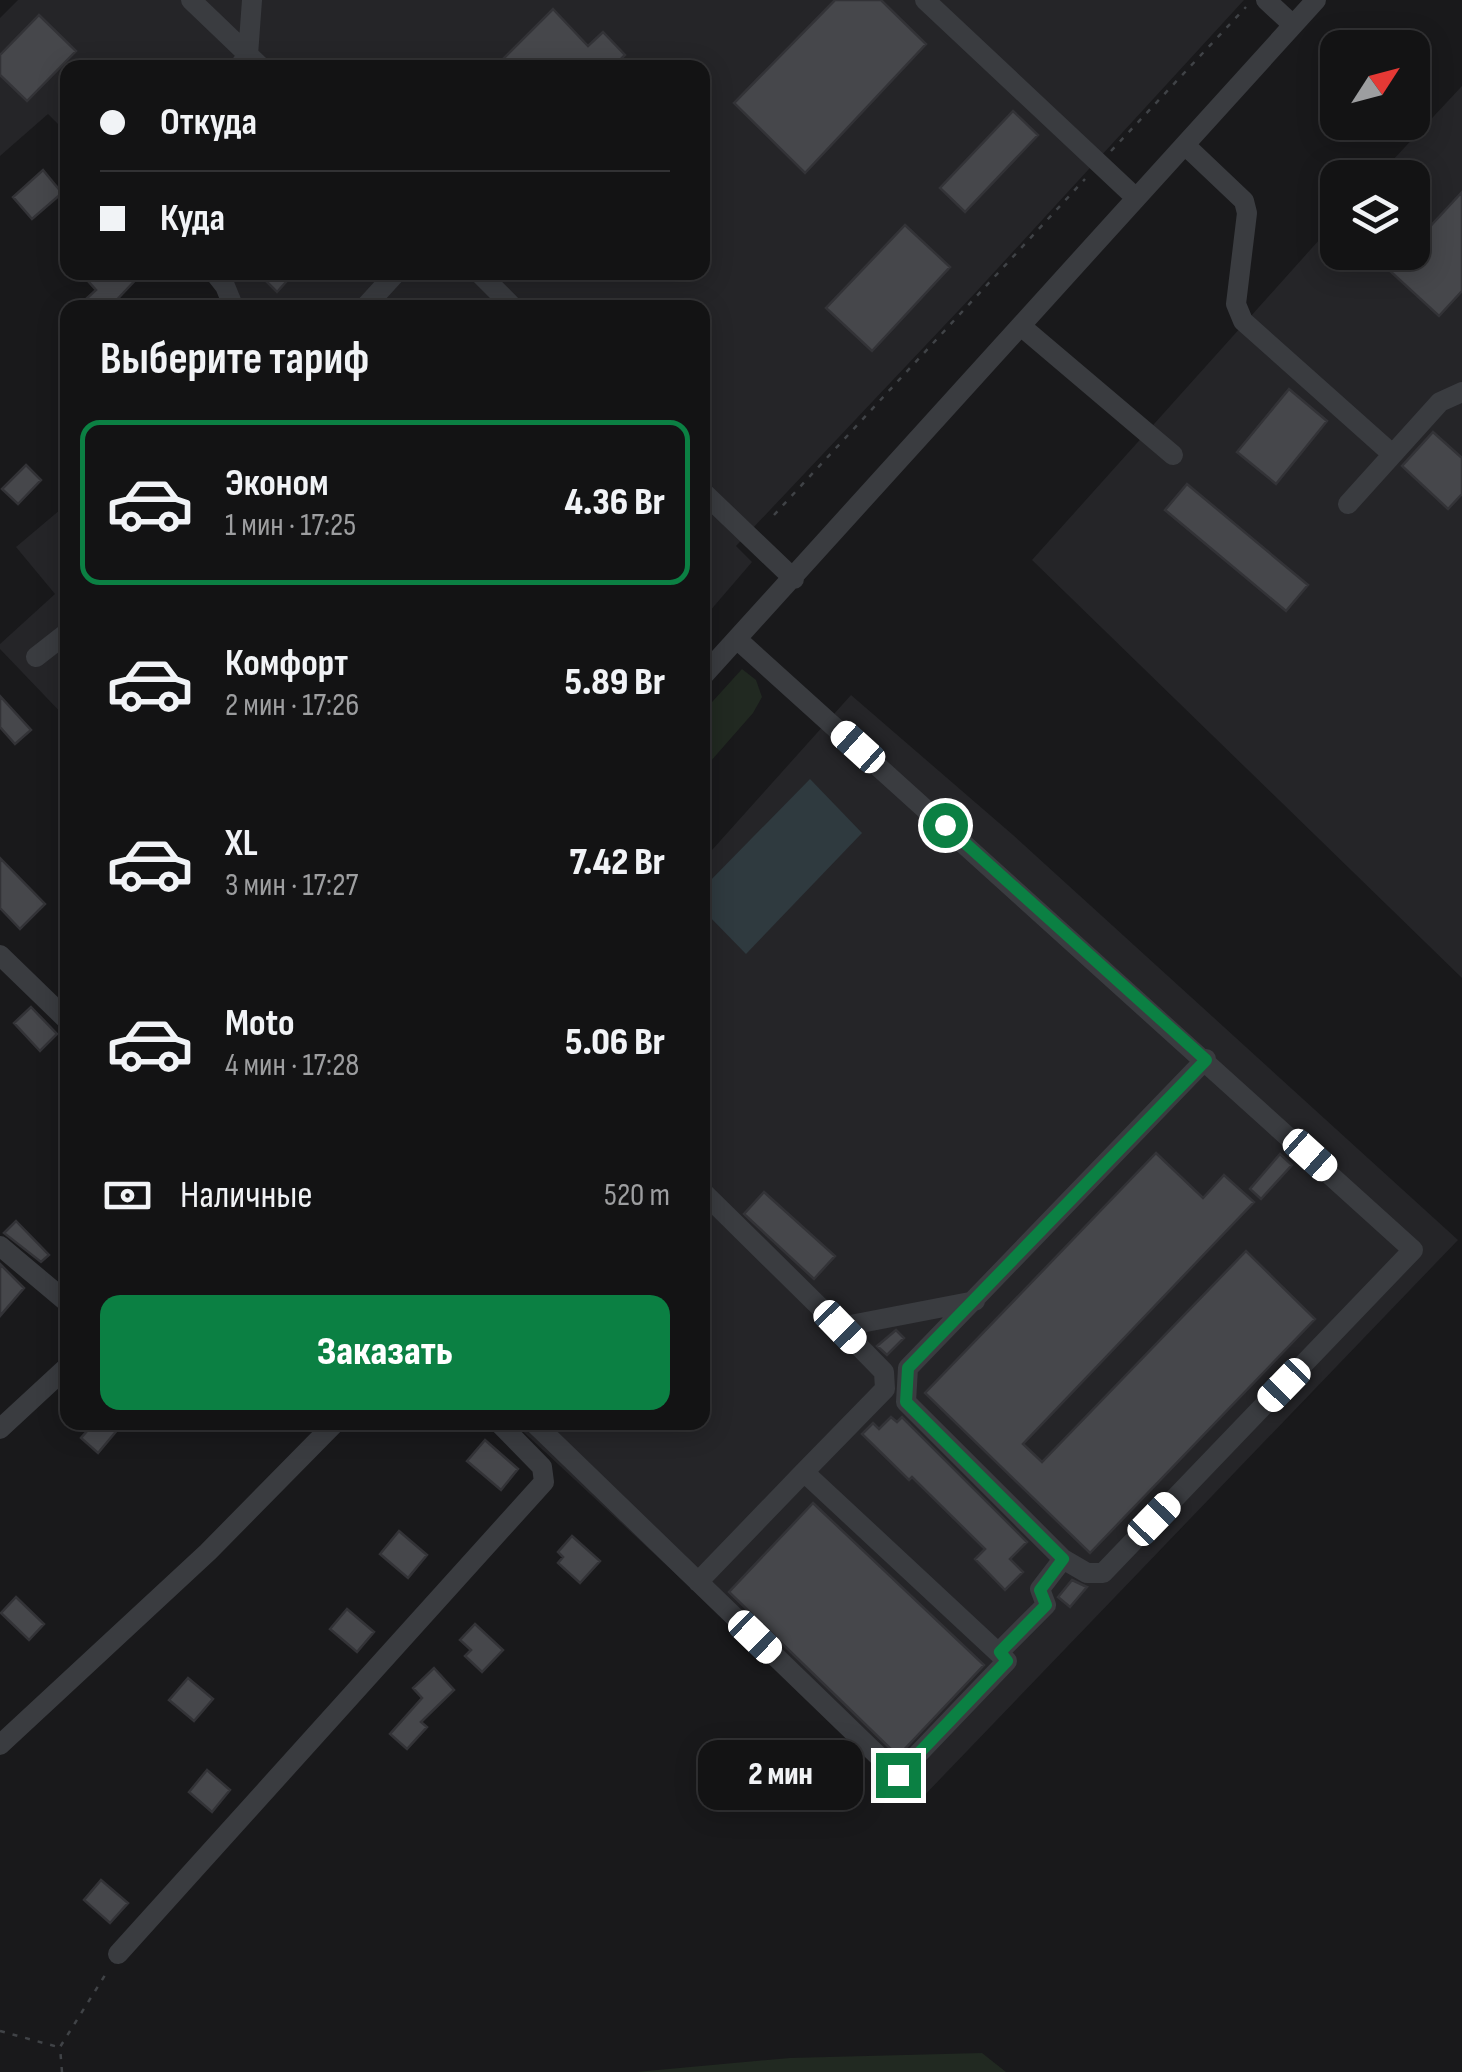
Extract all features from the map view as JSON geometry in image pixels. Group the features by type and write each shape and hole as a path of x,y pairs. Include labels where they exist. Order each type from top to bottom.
{"street":[{"path":"190,0 246,60"},
{"path":"249,60 252,0"},
{"path":"925,0 1136,198"},
{"path":"1266,0 1293,25"},
{"path":"710,669 1316,0"},
{"path":"1185,145 1244,202 1247,213 1236,304 1244,321 1392,453"},
{"path":"371,300 390,280"},
{"path":"486,280 506,300"},
{"path":"1022,327 1173,455"},
{"path":"1348,504 1440,402 1462,392"},
{"path":"710,499 794,580"},
{"path":"36,657 60,638"},
{"path":"738,640 1206,1060 1413,1250 1103,1573 1087,1573 1063,1559 906,1402 908,1368 1206,1060"},
{"path":"0,955 60,1013"},
{"path":"698,1582 885,1389 884,1372 710,1199"},
{"path":"0,1246 60,1296"},
{"path":"840,1327 976,1300"},
{"path":"0,1429 60,1373"},
{"path":"0,1745 208,1552 328,1430"},
{"path":"118,1954 544,1482 542,1467 506,1430"},
{"path":"541,1430 898,1775 1007,1661 804,1472"},
{"path":"1000,1652 1046,1605 1040,1590 1063,1559"}],"path":[{"path":"774,516 1253,0"},
{"path":"62,2072 60,2048 118,1954"},
{"path":"0,2031 60,2048"}],"shaded area":[{"path":"18,0 1244,0 736,546 752,562 710,611 710,300 226,300 209,280 710,280 710,60 60,60 60,126 48,114 0,156 0,18"},
{"path":"1462,86 1462,978 1032,560 1320,239 1320,270 1430,270 1430,160 1393,160 1412,140 1430,140 1430,120"},
{"path":"60,510 60,712 0,649 0,644 55,594 16,547"},
{"path":"742,669 756,680 762,697 710,762 710,704"},
{"path":"851,695 1013,835 1458,1240 919,1801 522,1430 710,1430 710,852"},
{"path":"810,779 862,833 746,954 710,917 710,881"},
{"path":"982,2053 1006,2072 636,2072 790,2058"}],"building":[{"path":"835,0 881,0 926,44 805,173 734,103"},
{"path":"553,9 588,46 603,32 625,55 620,60 502,60"},
{"path":"39,15 76,51 67,60 60,60 60,67 27,101 0,75 0,55"},
{"path":"1013,111 1038,135 965,212 940,188"},
{"path":"43,170 60,191 32,219 13,197"},
{"path":"1462,192 1462,291 1439,316 1390,271 1430,270 1430,227"},
{"path":"905,225 950,267 872,351 826,308"},
{"path":"135,280 117,300 87,300 96,290 88,281"},
{"path":"267,280 288,280 277,292"},
{"path":"1289,389 1327,421 1276,484 1237,452"},
{"path":"1433,432 1462,458 1462,494 1448,509 1402,466"},
{"path":"26,465 41,480 18,504 2,489"},
{"path":"1187,484 1308,585 1286,611 1165,510"},
{"path":"0,696 31,730 15,744 0,727"},
{"path":"0,858 45,904 20,929 0,908"},
{"path":"31,1007 57,1034 40,1051 14,1023"},
{"path":"1156,1153 1203,1198 1224,1175 1254,1202 1023,1444 1042,1462 1246,1251 1315,1319 1090,1553 925,1393"},
{"path":"1280,1154 1292,1165 1261,1199 1250,1189"},
{"path":"764,1192 835,1256 814,1279 744,1214"},
{"path":"16,1221 49,1255 41,1262 4,1233"},
{"path":"0,1264 24,1288 0,1316"},
{"path":"896,1330 904,1338 887,1355 877,1346"},
{"path":"891,1417 897,1422 902,1417 1027,1542 1010,1559 1023,1572 1005,1590 975,1559 985,1549 862,1434 873,1423 879,1429"},
{"path":"88,1430 117,1430 98,1453 81,1438"},
{"path":"485,1440 518,1469 501,1490 467,1461"},
{"path":"813,1503 984,1665 898,1756 729,1592"},
{"path":"399,1531 427,1555 408,1578 380,1554"},
{"path":"572,1536 600,1561 580,1583 558,1563 563,1557 558,1552"},
{"path":"1072,1580 1087,1587 1070,1607 1058,1597"},
{"path":"16,1597 44,1624 29,1640 1,1613"},
{"path":"347,1609 374,1632 357,1652 330,1629"},
{"path":"475,1624 503,1650 482,1672 465,1656 471,1650 460,1640"},
{"path":"434,1668 454,1690 421,1722 427,1727 407,1749 390,1734 422,1698 413,1688"},
{"path":"188,1678 213,1699 194,1721 169,1700"},
{"path":"207,1770 230,1790 212,1812 189,1792"},
{"path":"101,1880 128,1903 110,1923 84,1900"}],"route":[{"path":"898,1775 1007,1661 1000,1652 1046,1605 1040,1590 1063,1559 906,1402 908,1368 1206,1060 945,825"}]}
